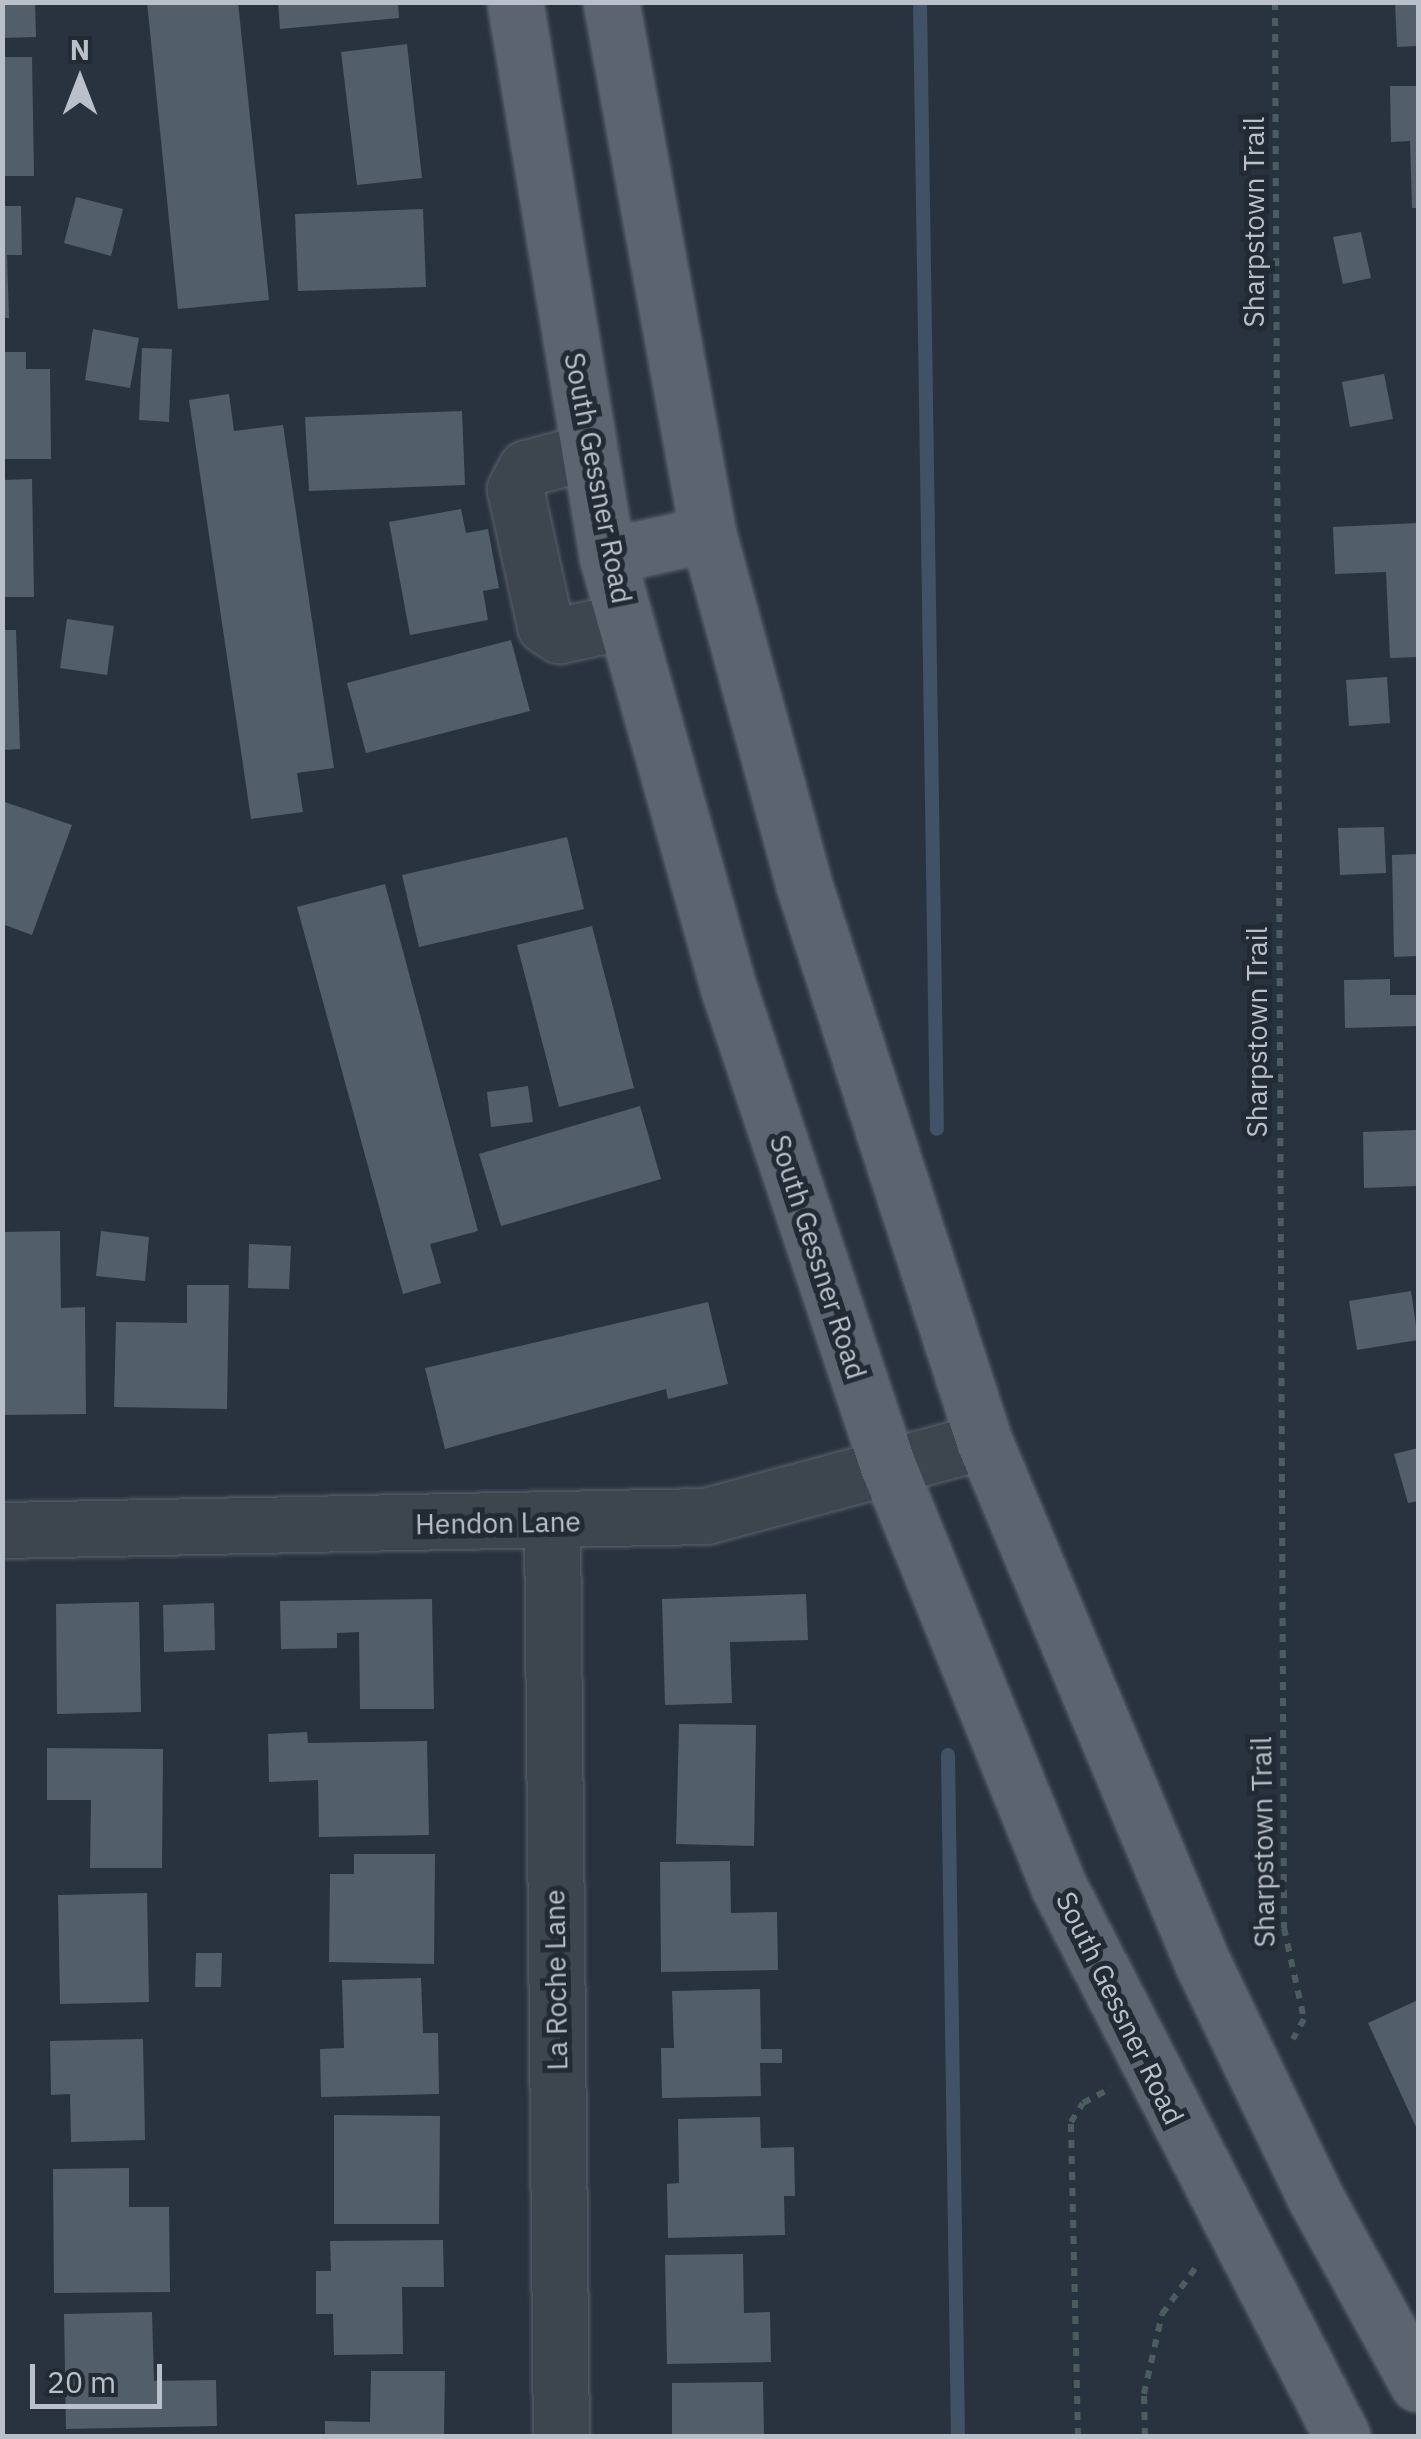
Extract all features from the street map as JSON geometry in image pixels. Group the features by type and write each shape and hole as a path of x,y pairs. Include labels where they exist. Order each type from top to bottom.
{"main road":[{"name":"South Gessner Road","path":"515,2 607,556 729,989 888,1466 1058,1884 1342,2436"},
{"path":"611,2 708,534 802,882 984,1440 1202,1962 1315,2197 1418,2384"},
{"path":"607,556 708,534"}],"street":[{"path":"590,451 526,468 515,489 522,523 544,626 560,634 626,620"},
{"name":"Hendon Lane","path":"2,1530 706,1516 984,1440"},
{"name":"La Roche Lane","path":"552,1522 561,2436"}],"path":[{"name":"Sharpstown Trail","path":"1276,2 1284,1928 1304,2019 1280,2046"},
{"path":"1078,2436 1071,2122 1083,2102 1121,2083"},
{"path":"1145,2436 1144,2394 1162,2314 1196,2266 1234,2232"}],"building":[{"path":"2,2 35,2 36,37 2,38"},
{"path":"147,2 238,2 269,300 178,309"},
{"path":"278,2 398,2 399,18 280,29"},
{"path":"1395,2 1418,2 1418,46 1397,47"},
{"path":"407,44 422,178 357,185 341,52"},
{"path":"2,57 32,57 34,176 2,176"},
{"path":"1390,86 1418,86 1418,208 1412,208 1410,141 1391,142"},
{"path":"76,197 123,209 111,256 64,243"},
{"path":"2,206 21,206 22,255 7,255 9,318 2,318"},
{"path":"423,209 426,287 298,291 295,214"},
{"path":"1361,232 1371,278 1343,284 1333,237"},
{"path":"93,329 139,338 130,388 85,380"},
{"path":"142,348 172,349 169,422 139,420"},
{"path":"2,352 26,352 26,369 50,369 51,459 2,459"},
{"path":"1384,374 1393,419 1350,427 1342,382"},
{"path":"229,394 234,431 283,425 334,768 297,773 303,812 251,819 189,400"},
{"path":"462,411 465,485 309,491 305,417"},
{"path":"32,479 34,597 2,597 2,480"},
{"path":"461,509 466,533 488,529 499,588 483,591 488,620 410,635 389,522"},
{"path":"1418,523 1418,657 1390,658 1386,572 1335,574 1333,527"},
{"path":"67,619 114,626 107,675 60,668"},
{"path":"2,630 16,630 20,749 2,750"},
{"path":"511,640 530,711 366,753 347,683"},
{"path":"1387,677 1390,723 1349,726 1346,680"},
{"path":"2,801 72,825 32,935 2,924"},
{"path":"1384,827 1386,873 1340,875 1338,828"},
{"path":"567,837 584,909 419,947 402,875"},
{"path":"1418,854 1418,956 1394,957 1392,855"},
{"path":"385,884 478,1231 430,1244 441,1283 403,1294 297,907"},
{"path":"592,926 634,1088 559,1107 517,945"},
{"path":"1390,979 1390,995 1418,995 1418,1026 1345,1028 1344,980"},
{"path":"528,1086 533,1122 491,1127 487,1092"},
{"path":"640,1106 661,1179 501,1226 479,1154"},
{"path":"1416,1130 1418,1186 1364,1188 1363,1132"},
{"path":"60,1231 61,1308 85,1307 86,1414 2,1415 2,1232"},
{"path":"101,1231 149,1237 145,1281 96,1276"},
{"path":"249,1244 291,1246 289,1289 248,1288"},
{"path":"187,1285 229,1285 227,1409 114,1407 116,1322 187,1323"},
{"path":"1411,1291 1418,1340 1357,1350 1349,1301"},
{"path":"708,1302 728,1384 668,1399 666,1389 445,1449 425,1368"},
{"path":"1418,1448 1418,1501 1408,1503 1394,1454"},
{"path":"806,1594 808,1640 730,1642 732,1703 665,1705 662,1599"},
{"path":"432,1599 434,1709 360,1709 359,1632 337,1633 337,1648 281,1649 280,1601"},
{"path":"139,1602 141,1712 57,1714 56,1604"},
{"path":"214,1603 215,1650 164,1652 163,1605"},
{"path":"679,1724 756,1725 754,1846 676,1844"},
{"path":"307,1732 308,1743 427,1741 429,1835 319,1837 318,1780 269,1782 268,1734"},
{"path":"47,1748 163,1749 162,1868 90,1868 91,1800 47,1800"},
{"path":"354,1854 435,1854 434,1964 329,1962 330,1874 354,1874"},
{"path":"730,1861 731,1913 777,1912 778,1970 661,1972 660,1862"},
{"path":"147,1893 149,2002 60,2004 58,1895"},
{"path":"196,1953 222,1953 221,1987 195,1987"},
{"path":"421,1978 423,2033 438,2033 439,2094 321,2097 320,2049 344,2048 342,1980"},
{"path":"760,1989 761,2049 782,2049 782,2063 760,2063 761,2096 662,2098 661,2048 674,2048 672,1991"},
{"path":"1418,2000 1418,2131 1368,2023"},
{"path":"143,2039 145,2140 71,2142 70,2094 51,2095 50,2041"},
{"path":"334,2115 440,2116 439,2224 334,2224"},
{"path":"760,2117 761,2148 794,2147 795,2196 784,2196 785,2235 668,2238 667,2184 679,2183 678,2119"},
{"path":"129,2168 129,2207 169,2207 170,2292 54,2293 53,2169"},
{"path":"443,2240 444,2287 402,2287 403,2354 334,2355 333,2314 316,2314 316,2271 331,2271 330,2241"},
{"path":"743,2254 744,2313 770,2312 771,2362 667,2364 665,2255"},
{"path":"152,2312 154,2381 216,2380 217,2426 66,2429 64,2314"},
{"path":"371,2371 445,2371 444,2436 325,2436 325,2421 370,2422"},
{"path":"763,2382 764,2436 672,2436 672,2383"}],"waterway":[{"path":"920,2 937,1129"},
{"path":"948,1755 958,2436"}]}
